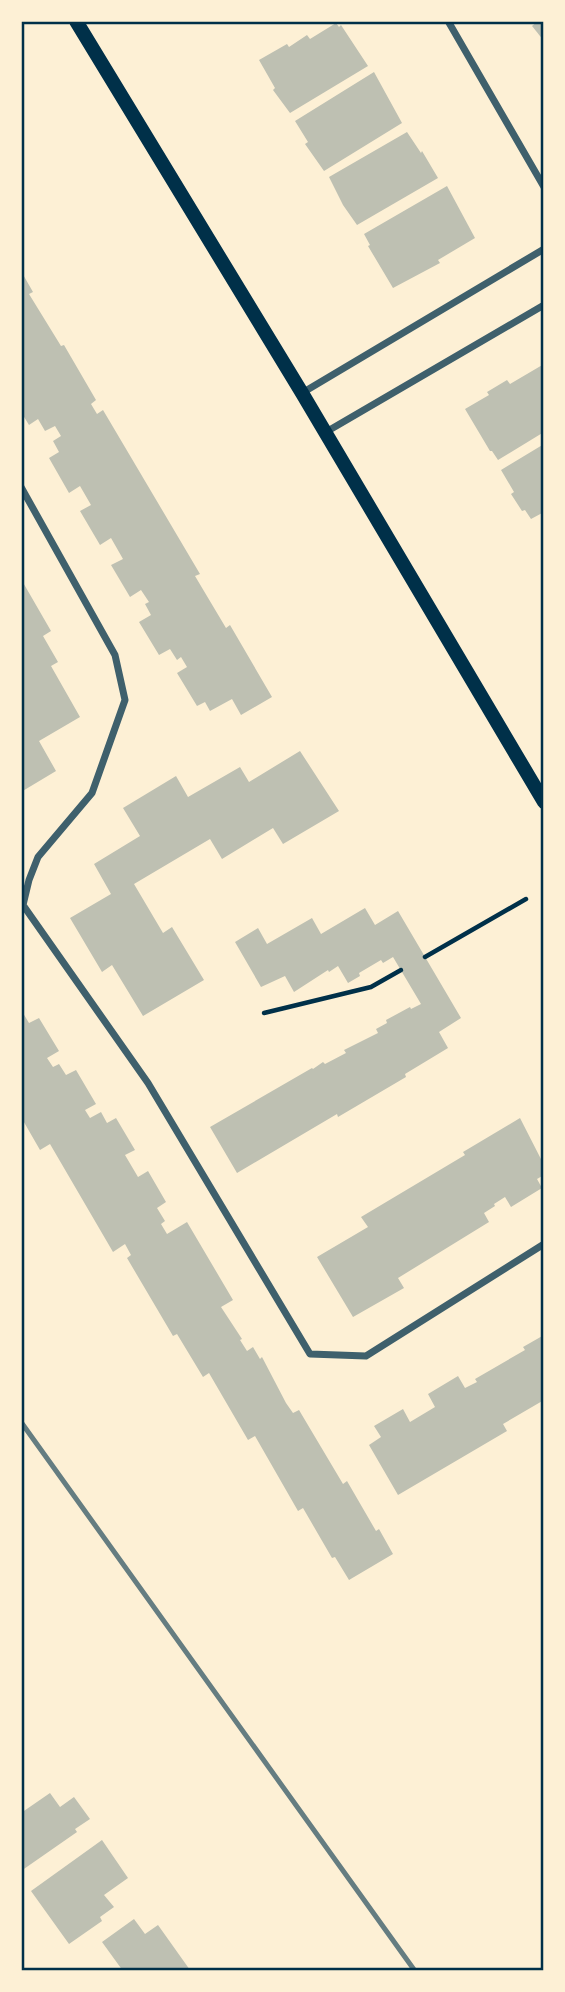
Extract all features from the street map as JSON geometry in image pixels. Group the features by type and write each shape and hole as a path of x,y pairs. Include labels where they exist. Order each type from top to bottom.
{"main road":[{"path":"76,21 326,432 544,802"}],"street":[{"path":"448,21 544,187"},
{"path":"302,393 544,249"},
{"path":"326,432 544,305"},
{"path":"21,486 115,655 125,701 92,793 38,857 25,879 23,905 148,1083 310,1354 366,1356 544,1244"}],"path":[{"path":"425,957 526,900"},
{"path":"264,1013 371,987 401,970"}],"building":[{"path":"538,21 544,21 544,41 532,26"},
{"path":"336,23 339,27 341,25 368,66 290,113 273,90 275,88 259,60 287,44 289,47 307,35 310,39"},
{"path":"374,72 402,123 324,171 305,144 308,142 295,121"},
{"path":"407,132 438,178 357,225 329,177"},
{"path":"447,186 475,238 438,260 440,263 393,288 368,246 370,245 364,234"},
{"path":"21,271 33,292 29,294 61,346 64,345 96,400 91,404 97,414 103,410 200,574 195,576 226,628 230,625 272,697 241,715 232,699 210,711 205,702 197,706 177,673 187,667 181,657 177,660 170,649 159,655 139,622 151,615 145,604 149,602 141,590 130,597 111,565 123,559 111,538 100,545 80,511 91,505 80,486 69,493 49,458 59,452 53,441 61,436 55,426 45,431 38,419 29,425 21,412"},
{"path":"544,364 544,432 498,460 465,409 489,395 487,392 507,380 510,384"},
{"path":"544,444 544,512 531,519 511,494 514,492 501,470"},
{"path":"21,579 51,631 43,636 58,662 51,666 80,717 39,741 56,771 21,792"},
{"path":"300,751 339,811 283,844 273,828 222,859 210,839 134,884 163,933 172,927 204,980 143,1016 112,965 102,972 70,918 111,894 94,864 140,836 123,808 176,776 188,797 240,767 249,782"},
{"path":"365,908 375,925 398,911 461,1018 439,1032 448,1048 405,1074 406,1077 237,1173 210,1127 323,1062 325,1064 346,1053 344,1050 378,1033 376,1029 387,1023 386,1020 421,1004 393,957 383,963 381,960 348,983 338,966 294,992 285,976 261,987 235,942 258,928 267,944 312,918 321,934"},
{"path":"23,1013 29,1023 39,1018 59,1051 47,1058 53,1067 59,1064 66,1075 76,1070 96,1104 85,1110 90,1118 101,1112 107,1123 116,1118 135,1150 125,1155 138,1177 148,1171 166,1202 157,1208 165,1221 161,1224 167,1234 187,1222 233,1300 221,1307 242,1339 240,1340 247,1351 253,1347 260,1359 262,1357 286,1403 293,1413 299,1410 343,1484 347,1481 376,1531 379,1529 393,1554 349,1580 335,1557 332,1558 303,1508 298,1511 255,1436 248,1440 209,1373 203,1377 177,1334 173,1336 127,1258 131,1255 125,1244 113,1252 50,1144 40,1150 21,1117"},
{"path":"520,1118 544,1165 544,1175 537,1179 542,1188 511,1207 505,1197 494,1204 495,1206 484,1213 489,1222 398,1278 404,1288 353,1317 317,1257 368,1227 361,1217 465,1155 463,1152"},
{"path":"544,1335 544,1400 503,1424 507,1431 398,1495 369,1445 381,1437 374,1426 403,1409 410,1422 435,1407 428,1394 458,1376 465,1388 477,1382 475,1379 525,1350 523,1347"},
{"path":"50,1793 60,1807 74,1797 90,1819 75,1829 77,1832 21,1871 21,1813"},
{"path":"102,1840 128,1878 104,1895 114,1907 100,1917 102,1921 69,1944 31,1891"},
{"path":"134,1919 145,1934 158,1925 190,1970 123,1971 102,1942"}],"railway":[{"path":"21,1422 415,1971"}]}
